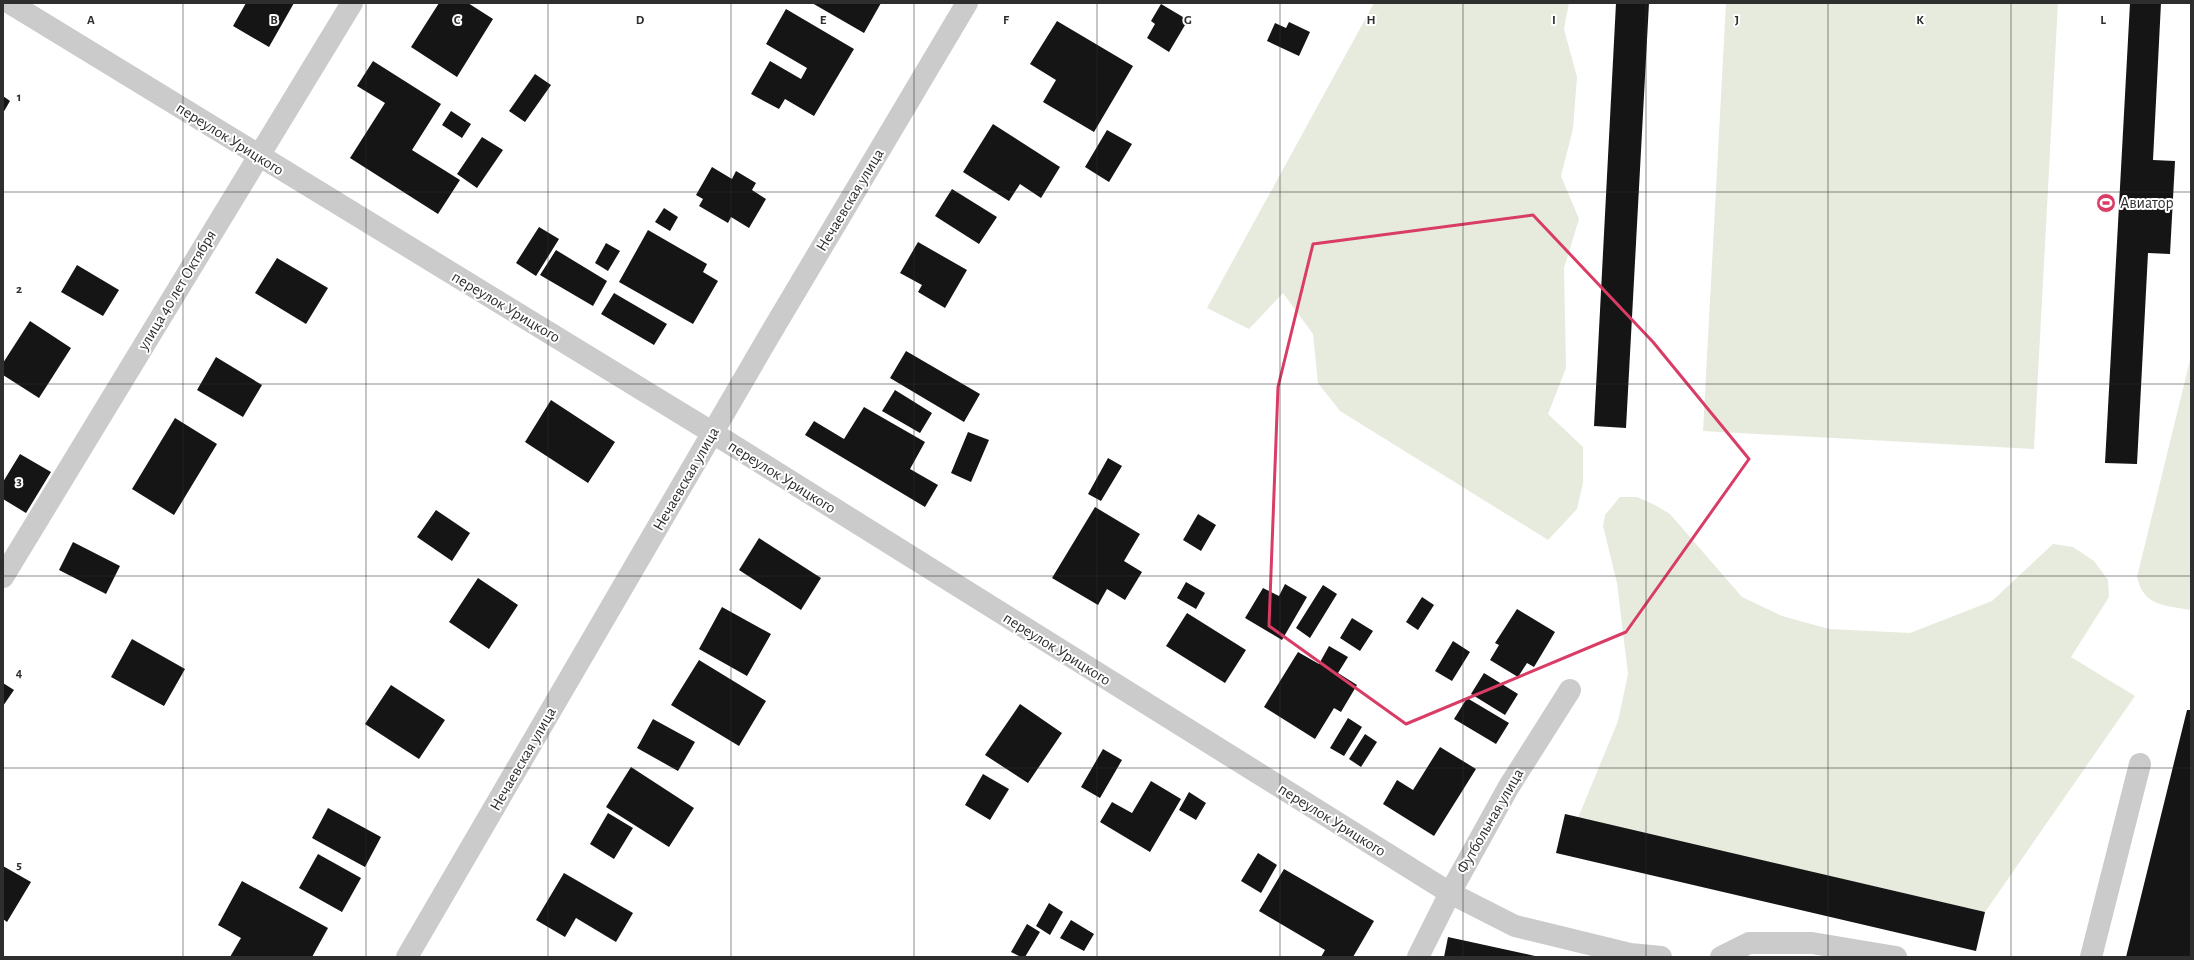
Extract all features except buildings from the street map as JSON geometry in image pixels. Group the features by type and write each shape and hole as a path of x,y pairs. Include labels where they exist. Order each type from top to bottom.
{"street":[{"name":"переулок Урицкого","path":"10,3 713,433 1450,893 1515,926 1630,954 1661,957"},
{"name":"улица 40 лет Октября","path":"3,577 352,3"},
{"name":"Нечаевская улица","path":"407,957 966,3"},
{"name":"Футбольная улица","path":"1418,957 1450,893 1508,788 1570,690"},
{"path":"2091,957 2140,764"},
{"path":"1721,957 1749,943 1896,957"}],"highlighted area":[{"path":"1533,215 1653,342 1749,459 1626,632 1406,724 1269,626 1278,387 1313,244"}],"shaded area":[{"path":"1374,3 1569,3 1564,29 1577,77 1573,129 1561,176 1579,219 1564,268 1566,368 1548,414 1583,447 1583,483 1577,509 1548,540 1340,411 1318,383 1313,334 1283,293 1249,329 1207,308"},
{"path":"1726,3 2058,3 2034,449 1703,431"},
{"path":"2191,356 2191,610 2164,605 2150,599 2140,587 2137,577"},
{"path":"1620,497 1637,497 1670,514 1742,597 1782,616 1829,629 1910,633 1992,601 2053,544 2073,547 2094,561 2108,580 2109,597 2071,657 2135,696 1985,912 1578,818 1618,721 1628,674 1617,583 1603,526 1605,515"}],"place":[{"name":"Авиатор","path":"2106,203"}]}
